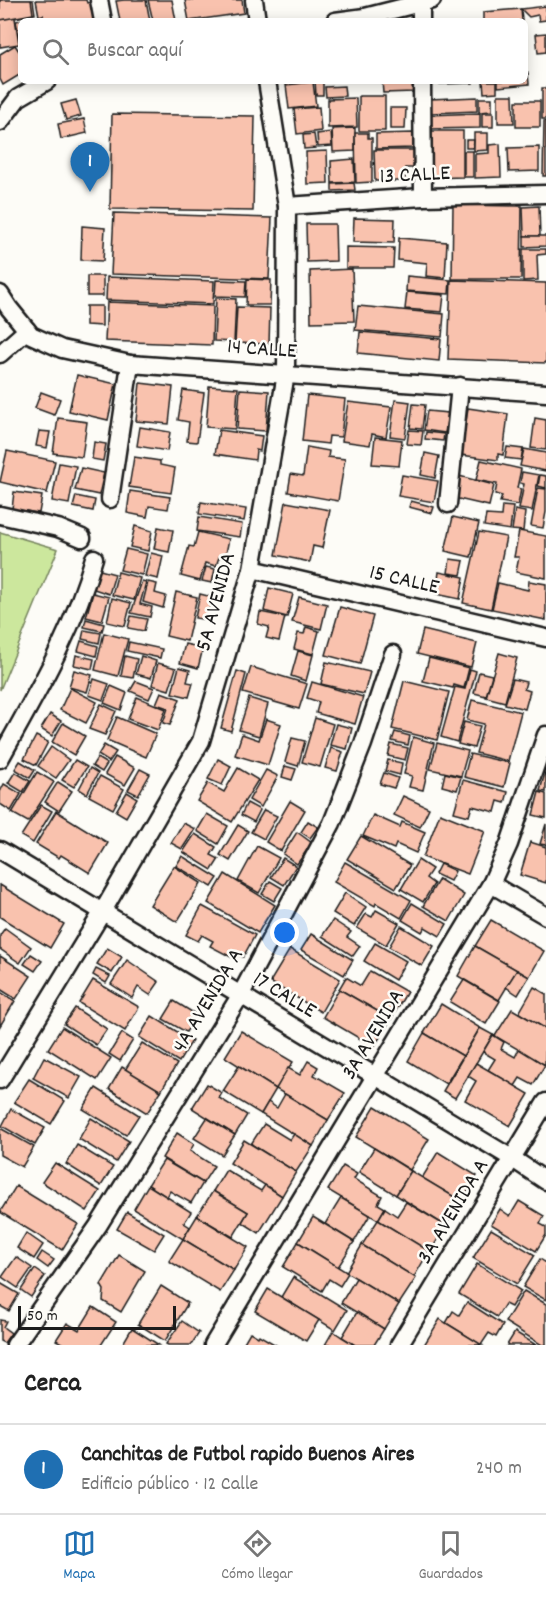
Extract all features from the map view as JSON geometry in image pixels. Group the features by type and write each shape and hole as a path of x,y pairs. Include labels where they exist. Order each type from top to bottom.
{"street":[{"path":"99,0 102,18"},
{"path":"254,0 257,18"},
{"path":"342,18 364,8 427,1 423,18"},
{"path":"0,122 18,98 42,84"},
{"name":"5A AVENIDA","path":"0,1080 103,911 201,741 252,569 286,374 286,206 267,84"},
{"path":"422,84 423,197"},
{"name":"13 CALLE","path":"286,206 423,197 546,194"},
{"name":"14 CALLE","path":"0,294 31,335 62,349 130,364 546,393"},
{"path":"0,354 27,330"},
{"path":"110,499 130,364"},
{"path":"448,504 460,386"},
{"path":"0,515 58,528 82,538"},
{"path":"0,759 52,664 85,591 94,558"},
{"name":"15 CALLE","path":"252,569 546,638"},
{"name":"4A AVENIDA A","path":"15,1345 98,1226 240,996 332,823 363,744 393,654"},
{"name":"3A AVENIDA","path":"213,1345 491,884 509,843 546,735"},
{"name":"17 CALLE","path":"0,850 546,1181"},
{"path":"491,884 546,916"},
{"name":"3A AVENIDA A","path":"399,1345 546,1102"}],"green space":[{"path":"0,532 58,549 0,690"}],"building":[{"path":"0,0 33,0 35,14 15,18 18,44 0,47"},
{"path":"0,0 31,0 33,14 0,20"},
{"path":"36,0 86,0 87,3 92,2 95,18 44,18 43,15 39,16"},
{"path":"146,0 149,18 119,18 116,1"},
{"path":"148,0 172,0 175,18 152,18"},
{"path":"185,0 242,0 244,13 210,18 188,18"},
{"path":"546,6 546,20 539,21 538,15 529,17 521,9"},
{"path":"521,9 522,18 483,18 483,12"},
{"path":"546,33 546,52 538,53 536,34"},
{"path":"15,45 18,50 18,76 3,85 0,79 0,54"},
{"path":"528,73 529,84 498,87 498,84 528,84"},
{"path":"313,84 316,106 289,109 286,85"},
{"path":"315,84 323,84 323,95 316,95"},
{"path":"382,84 412,84 413,92 383,93"},
{"path":"483,84 497,84 497,92 484,93"},
{"path":"344,86 345,96 326,97 325,87"},
{"path":"542,88 546,88 546,119 542,119"},
{"path":"498,95 513,95 514,123 498,123"},
{"path":"359,96 385,96 385,131 359,131"},
{"path":"477,97 477,111 431,113 430,99"},
{"path":"356,98 357,127 328,128 328,99"},
{"path":"479,98 492,98 492,111 479,112"},
{"path":"76,100 81,116 66,120 61,104"},
{"path":"516,101 540,101 540,127 516,127"},
{"path":"319,107 321,131 297,134 294,109"},
{"path":"390,108 406,108 405,129 390,129"},
{"path":"480,113 480,128 430,129 430,115"},
{"path":"482,113 493,113 493,127 482,127"},
{"path":"112,114 255,116 253,211 110,209"},
{"path":"84,119 87,133 61,139 58,124"},
{"path":"544,121 546,121 546,176 543,176"},
{"path":"355,128 355,151 333,152 332,129"},
{"path":"429,131 463,131 463,177 429,178"},
{"path":"331,132 332,146 318,147 317,134"},
{"path":"355,133 368,133 368,138 372,138 372,182 356,183"},
{"path":"413,133 413,148 376,149 376,134"},
{"path":"474,133 488,133 488,150 474,151"},
{"path":"314,134 316,148 304,149 303,135"},
{"path":"466,140 474,140 473,148 466,148"},
{"path":"500,144 501,177 475,178 475,154 489,153 489,145"},
{"path":"539,147 539,171 509,172 508,148"},
{"path":"374,150 415,150 415,168 405,168 405,181 375,181"},
{"path":"327,151 328,183 307,184 306,152"},
{"path":"464,151 473,151 473,177 464,177"},
{"path":"354,159 355,182 332,183 331,161"},
{"path":"354,183 355,190 332,191 332,184"},
{"path":"453,205 522,206 521,279 452,279"},
{"path":"539,206 540,236 524,236 523,207"},
{"path":"114,213 272,218 269,279 111,274"},
{"path":"354,218 395,219 394,243 353,242"},
{"path":"306,224 335,224 336,261 307,262"},
{"path":"82,226 105,228 103,261 81,260"},
{"path":"524,236 546,236 546,246 524,247"},
{"path":"399,238 447,242 445,278 426,276 427,263 398,260"},
{"path":"346,247 394,248 393,268 346,268"},
{"path":"523,249 546,249 546,254 537,255 538,280 523,281"},
{"path":"352,269 354,321 311,322 310,271"},
{"path":"87,276 103,276 103,296 87,296"},
{"path":"407,276 450,280 449,294 406,291"},
{"path":"107,277 214,281 213,304 106,300"},
{"path":"247,279 271,280 270,305 246,305"},
{"path":"216,280 246,281 245,297 215,296"},
{"path":"451,280 546,283 546,363 448,359"},
{"path":"407,292 444,295 442,312 405,309"},
{"path":"216,298 236,299 234,342 214,341"},
{"path":"107,302 213,306 212,345 105,341"},
{"path":"86,306 102,306 102,326 86,325"},
{"path":"358,306 444,314 442,337 355,330"},
{"path":"237,307 270,308 269,344 235,343"},
{"path":"360,332 441,339 439,361 358,353"},
{"path":"77,375 116,384 108,420 69,411"},
{"path":"140,383 173,387 169,424 136,421"},
{"path":"209,386 238,388 235,429 206,427"},
{"path":"240,389 269,391 266,431 237,429"},
{"path":"183,390 204,393 197,442 187,441 189,422 178,420"},
{"path":"41,392 60,399 54,415 35,408"},
{"path":"307,395 345,399 341,437 329,436 328,444 302,441"},
{"path":"395,400 410,402 405,438 390,436"},
{"path":"348,402 391,407 386,437 372,434 370,445 342,441"},
{"path":"413,404 425,405 422,429 410,428"},
{"path":"468,408 508,414 503,455 498,454 498,460 461,455"},
{"path":"427,411 448,413 445,433 424,430"},
{"path":"58,418 87,422 82,457 53,453"},
{"path":"535,418 546,420 546,450 531,448"},
{"path":"140,427 170,432 167,451 137,446"},
{"path":"219,430 262,436 260,451 256,450 255,460 215,454"},
{"path":"409,430 423,431 421,445 407,444"},
{"path":"39,431 50,432 47,448 36,446"},
{"path":"426,432 444,434 443,441 425,439"},
{"path":"375,437 402,440 399,466 372,464"},
{"path":"94,442 106,444 103,461 92,459"},
{"path":"307,447 329,451 328,457 345,459 338,501 288,492 291,474 303,476"},
{"path":"507,447 523,449 521,460 505,458"},
{"path":"524,449 546,453 546,471 520,466"},
{"path":"7,451 55,461 47,493 0,482"},
{"path":"425,453 439,456 435,478 421,475"},
{"path":"134,457 160,461 160,465 175,468 171,493 129,487"},
{"path":"481,460 521,469 517,488 521,489 518,505 500,502 502,496 495,494 497,484 476,480"},
{"path":"59,463 76,466 69,504 52,501"},
{"path":"81,468 104,473 99,495 75,490"},
{"path":"522,472 539,475 532,511 519,509 524,484 520,483"},
{"path":"402,475 438,481 434,502 398,496"},
{"path":"540,475 546,476 546,488 538,486"},
{"path":"459,476 494,485 489,506 454,498"},
{"path":"538,488 546,489 543,528 531,526"},
{"path":"130,491 170,497 168,509 149,506 147,517 127,513"},
{"path":"14,492 42,496 39,513 12,509"},
{"path":"76,496 95,500 93,511 73,507"},
{"path":"411,501 434,507 432,513 409,507"},
{"path":"201,502 246,509 244,521 199,514"},
{"path":"286,502 330,510 322,548 313,546 310,562 276,555"},
{"path":"502,506 513,507 510,530 484,526 486,515 501,516"},
{"path":"515,510 525,512 523,531 512,530"},
{"path":"199,517 242,524 240,537 197,531"},
{"path":"453,517 479,523 471,557 445,551"},
{"path":"135,526 152,531 148,551 130,547"},
{"path":"158,527 173,530 169,552 154,549"},
{"path":"519,531 546,536 546,578 516,572 519,557 514,557"},
{"path":"198,532 229,539 225,558 219,557 216,566 205,563 200,581 181,576 189,546 194,547"},
{"path":"479,532 506,537 491,609 463,603"},
{"path":"126,549 147,554 142,575 120,570"},
{"path":"151,553 163,556 158,579 145,576"},
{"path":"450,559 464,561 461,575 448,573"},
{"path":"206,567 215,569 212,583 202,581"},
{"path":"100,570 115,574 109,594 94,589"},
{"path":"118,572 140,578 134,600 112,595"},
{"path":"439,572 464,577 460,599 436,594"},
{"path":"142,581 146,582 140,604 152,607 150,617 131,613"},
{"path":"529,581 546,584 546,620 492,609 498,583 528,590"},
{"path":"148,582 157,584 155,593 166,596 163,608 143,602"},
{"path":"269,588 293,594 287,617 264,611"},
{"path":"176,592 197,597 187,641 166,636"},
{"path":"93,593 109,597 102,621 86,617"},
{"path":"200,594 212,597 207,620 195,618"},
{"path":"299,597 327,604 321,629 292,622"},
{"path":"112,598 131,603 125,626 107,622"},
{"path":"340,607 373,616 360,664 326,655"},
{"path":"260,612 285,617 279,641 266,638 269,627 258,624"},
{"path":"131,616 147,619 144,631 128,628"},
{"path":"86,619 104,624 102,631 84,627"},
{"path":"306,627 319,631 313,654 294,649 298,633 304,634"},
{"path":"84,630 101,633 99,643 82,639"},
{"path":"423,630 477,643 471,667 417,654"},
{"path":"104,633 128,639 118,676 95,670"},
{"path":"81,641 98,646 96,656 78,651"},
{"path":"129,642 162,649 160,658 127,651"},
{"path":"185,644 203,648 198,668 180,663"},
{"path":"298,651 313,655 306,681 291,676"},
{"path":"499,653 517,658 505,702 486,697"},
{"path":"76,655 94,659 92,669 74,665"},
{"path":"125,656 137,659 133,678 121,676"},
{"path":"141,656 156,661 151,678 136,674"},
{"path":"429,658 469,668 464,688 454,685 453,688 423,681"},
{"path":"326,662 370,672 364,694 321,684"},
{"path":"158,663 176,668 169,690 152,685"},
{"path":"179,667 190,670 187,682 193,683 189,697 172,693"},
{"path":"251,667 307,684 299,709 243,693"},
{"path":"470,669 476,671 457,742 441,737 455,687 465,689"},
{"path":"74,670 92,675 87,692 69,687"},
{"path":"237,671 246,674 231,731 221,728"},
{"path":"479,672 492,675 486,696 474,693"},
{"path":"94,679 109,684 103,700 89,695"},
{"path":"513,679 526,682 524,689 530,691 525,709 505,704"},
{"path":"136,681 154,688 149,699 130,691"},
{"path":"404,681 449,692 437,740 392,729"},
{"path":"312,682 363,697 355,724 316,713 319,702 307,698"},
{"path":"111,686 127,693 121,710 104,703"},
{"path":"70,688 97,702 86,723 60,710"},
{"path":"161,692 180,699 170,725 163,723 168,708 156,704"},
{"path":"137,697 166,709 158,730 128,719"},
{"path":"249,698 268,704 259,736 239,730"},
{"path":"472,700 521,712 508,761 476,753 484,724 467,720"},
{"path":"101,704 116,711 105,735 89,729"},
{"path":"50,714 61,721 52,736 41,729"},
{"path":"117,717 156,734 146,757 107,740"},
{"path":"315,718 333,724 320,767 302,762"},
{"path":"266,719 281,724 268,765 235,755 242,734 259,740"},
{"path":"464,722 480,726 474,748 458,744"},
{"path":"63,723 85,736 74,755 52,742"},
{"path":"336,724 352,728 347,749 330,745"},
{"path":"395,732 410,736 408,745 392,741"},
{"path":"36,736 48,742 36,765 24,759"},
{"path":"413,737 434,743 423,790 409,787 412,776 404,774"},
{"path":"292,738 305,741 298,766 285,762"},
{"path":"437,743 468,751 461,776 430,769"},
{"path":"391,744 408,748 405,760 388,756"},
{"path":"104,745 116,752 109,762 98,755"},
{"path":"51,747 69,760 56,778 38,766"},
{"path":"331,748 343,752 337,771 325,768"},
{"path":"470,754 510,763 504,787 464,777"},
{"path":"115,757 135,768 125,785 105,774"},
{"path":"97,758 107,764 102,772 92,766"},
{"path":"218,759 231,766 222,785 208,779"},
{"path":"75,760 87,767 74,787 62,780"},
{"path":"388,760 402,763 400,775 385,771"},
{"path":"20,761 35,770 30,778 15,769"},
{"path":"285,766 296,769 292,780 282,777"},
{"path":"90,768 98,773 87,794 79,789"},
{"path":"238,768 258,780 232,822 197,801 208,783 224,792"},
{"path":"140,769 150,774 138,795 128,790"},
{"path":"546,769 546,792 540,791"},
{"path":"266,770 278,776 261,807 249,800"},
{"path":"15,772 30,781 23,792 8,783"},
{"path":"37,772 54,782 28,822 12,813"},
{"path":"384,773 398,778 394,788 380,784"},
{"path":"445,773 461,777 457,790 442,786"},
{"path":"100,776 124,789 113,809 89,796"},
{"path":"463,780 508,792 505,803 498,801 495,812 472,806 469,816 454,812"},
{"path":"58,782 72,791 59,811 45,802"},
{"path":"4,784 21,794 11,811 0,804 0,792"},
{"path":"127,792 137,798 126,817 116,811"},
{"path":"539,792 546,794 546,818 533,815"},
{"path":"403,796 429,808 420,827 394,815"},
{"path":"290,801 305,810 281,851 266,842"},
{"path":"247,803 260,810 254,822 241,815"},
{"path":"41,805 52,811 33,843 21,836"},
{"path":"264,810 277,816 264,839 251,832"},
{"path":"56,811 108,843 90,873 61,855 59,858 36,844"},
{"path":"440,813 485,831 468,874 423,857"},
{"path":"207,814 228,826 218,844 197,831"},
{"path":"373,815 400,827 402,822 425,832 416,853 396,844 394,849 363,836"},
{"path":"308,821 318,827 310,838 301,832"},
{"path":"183,823 195,829 182,849 171,843"},
{"path":"546,824 546,845 540,844"},
{"path":"238,825 248,831 230,861 220,855"},
{"path":"297,832 312,843 297,864 283,854"},
{"path":"195,834 216,847 211,855 219,859 212,870 183,852"},
{"path":"361,836 410,865 396,888 347,859"},
{"path":"530,842 546,847 546,883 520,875"},
{"path":"257,846 279,858 259,893 238,881"},
{"path":"182,856 218,878 212,887 176,866"},
{"path":"283,858 296,866 284,885 271,877"},
{"path":"418,860 432,869 426,878 434,884 423,902 401,889"},
{"path":"345,862 411,900 401,918 334,882"},
{"path":"440,864 455,871 450,881 435,874"},
{"path":"174,866 201,883 177,922 150,905"},
{"path":"225,874 275,905 258,933 208,903"},
{"path":"439,879 464,895 449,921 423,906"},
{"path":"270,881 282,888 274,901 262,894"},
{"path":"0,885 64,924 50,948 0,917"},
{"path":"345,893 366,907 354,926 333,913"},
{"path":"412,903 447,924 440,936 425,927 422,932 402,920"},
{"path":"202,906 255,935 243,957 235,954 233,958 210,946 213,941 202,935 198,941 186,935"},
{"path":"376,910 399,923 386,945 357,928 366,914 372,917"},
{"path":"333,920 351,932 347,937 360,946 353,956 322,936"},
{"path":"491,920 544,951 529,977 475,946"},
{"path":"401,926 434,946 422,966 389,947"},
{"path":"5,928 31,947 20,963 0,949 0,935"},
{"path":"311,934 353,960 344,975 301,950"},
{"path":"375,943 406,961 395,980 364,961"},
{"path":"475,946 517,970 499,1000 458,976"},
{"path":"107,948 122,957 112,973 97,964"},
{"path":"290,949 340,979 321,1012 270,982"},
{"path":"31,954 42,961 35,971 24,964"},
{"path":"0,956 31,976 16,999 0,989"},
{"path":"127,960 159,982 150,995 138,987 132,998 111,984"},
{"path":"96,969 110,976 106,983 93,975"},
{"path":"517,970 529,977 518,995 506,987"},
{"path":"370,971 407,992 391,1019 339,989 346,977 361,986"},
{"path":"93,980 139,1007 125,1031 79,1003"},
{"path":"464,980 500,1001 486,1024 450,1002"},
{"path":"534,987 546,994 546,1029 519,1013"},
{"path":"339,989 391,1019 374,1047 323,1017"},
{"path":"0,992 15,1001 0,1026"},
{"path":"174,1001 197,1015 186,1032 163,1019"},
{"path":"441,1004 480,1028 463,1056 424,1033"},
{"path":"75,1008 107,1029 96,1045 64,1024"},
{"path":"512,1009 546,1029 545,1065 495,1036"},
{"path":"152,1016 192,1041 179,1062 139,1037"},
{"path":"62,1027 111,1058 97,1080 48,1049"},
{"path":"480,1028 493,1035 455,1098 443,1091"},
{"path":"241,1031 293,1062 276,1089 225,1057"},
{"path":"122,1033 133,1040 120,1061 109,1054"},
{"path":"424,1033 463,1056 446,1084 408,1061"},
{"path":"493,1035 504,1042 501,1049 515,1057 519,1049 545,1065 533,1085 520,1078 515,1086 488,1070 495,1059 483,1052"},
{"path":"142,1043 177,1064 161,1091 125,1070"},
{"path":"44,1057 81,1077 69,1098 33,1078"},
{"path":"308,1061 318,1067 314,1075 345,1093 328,1120 276,1089 288,1068 300,1075"},
{"path":"476,1063 529,1094 510,1126 465,1100 476,1081 468,1076"},
{"path":"239,1066 276,1089 261,1114 223,1091"},
{"path":"122,1067 161,1091 147,1113 109,1089"},
{"path":"29,1079 65,1101 51,1124 14,1102"},
{"path":"207,1084 222,1093 219,1098 247,1115 235,1135 192,1108"},
{"path":"96,1088 139,1115 126,1135 83,1109"},
{"path":"285,1094 328,1120 313,1146 261,1114 268,1102 277,1108"},
{"path":"375,1106 429,1139 410,1170 356,1137"},
{"path":"11,1109 45,1128 35,1145 2,1126"},
{"path":"91,1118 129,1141 116,1162 79,1139"},
{"path":"207,1118 235,1135 222,1155 194,1138"},
{"path":"264,1124 290,1140 294,1134 313,1146 296,1172 251,1144"},
{"path":"0,1128 34,1147 22,1167 0,1155"},
{"path":"177,1133 194,1144 190,1151 214,1166 203,1183 162,1158"},
{"path":"244,1140 296,1172 282,1196 230,1163"},
{"path":"77,1145 113,1167 101,1186 66,1164"},
{"path":"374,1148 411,1171 396,1195 359,1172"},
{"path":"438,1152 477,1176 461,1201 422,1178"},
{"path":"164,1160 203,1183 191,1203 170,1191 167,1197 148,1185"},
{"path":"55,1163 100,1191 87,1211 42,1182"},
{"path":"343,1166 357,1174 354,1179 382,1196 378,1204 385,1208 378,1220 328,1190"},
{"path":"226,1170 261,1191 265,1185 282,1196 259,1233 242,1222 248,1212 213,1191"},
{"path":"411,1171 461,1201 446,1226 396,1195"},
{"path":"148,1185 191,1212 184,1223 190,1227 183,1239 134,1209"},
{"path":"16,1186 78,1224 62,1250 0,1212"},
{"path":"213,1191 248,1212 233,1237 197,1216"},
{"path":"341,1198 370,1215 354,1242 325,1224"},
{"path":"519,1201 544,1216 540,1224 546,1227 546,1235 536,1251 491,1224 500,1209 510,1216"},
{"path":"406,1202 446,1226 430,1252 378,1220 385,1208 397,1216"},
{"path":"127,1212 164,1234 154,1250 117,1229"},
{"path":"197,1216 248,1247 234,1270 183,1239"},
{"path":"313,1217 354,1242 338,1267 298,1242"},
{"path":"378,1220 429,1251 414,1277 362,1245"},
{"path":"491,1229 535,1255 517,1284 473,1258"},
{"path":"26,1233 43,1245 34,1259 17,1248"},
{"path":"183,1239 234,1270 220,1292 169,1261"},
{"path":"298,1242 348,1273 340,1286 329,1279 322,1291 283,1267"},
{"path":"362,1245 416,1278 399,1304 346,1272"},
{"path":"42,1252 54,1260 48,1268 37,1260"},
{"path":"119,1255 145,1271 121,1312 103,1301 104,1290 101,1285"},
{"path":"16,1257 32,1268 18,1288 2,1277"},
{"path":"540,1259 546,1263 546,1300 523,1287"},
{"path":"477,1264 521,1291 511,1307 505,1304 497,1317 459,1294"},
{"path":"35,1269 45,1276 31,1297 21,1290"},
{"path":"293,1277 347,1310 335,1330 281,1297"},
{"path":"356,1278 399,1304 384,1329 341,1303"},
{"path":"0,1283 19,1294 9,1311 0,1306"},
{"path":"161,1286 188,1303 165,1341 138,1324"},
{"path":"268,1289 319,1320 306,1341 255,1311"},
{"path":"524,1291 546,1304 546,1345 542,1345 505,1322"},
{"path":"467,1302 503,1325 496,1337 489,1333 481,1345 446,1323 453,1311 459,1315"},
{"path":"93,1307 116,1322 101,1345 65,1345 56,1340 67,1323 79,1330"},
{"path":"357,1312 384,1329 374,1345 355,1345 342,1337"},
{"path":"440,1319 446,1323 482,1345 424,1345"},
{"path":"0,1320 6,1321 3,1327 11,1333 4,1343 0,1341"},
{"path":"182,1321 199,1333 191,1345 166,1344"},
{"path":"132,1328 159,1345 122,1345"},
{"path":"333,1331 342,1337 355,1345 325,1345"},
{"path":"250,1332 258,1337 259,1335 276,1345 243,1344"},
{"path":"515,1332 536,1345 507,1345"}],"place":[{"name":"Canchitas de Futbol rapido Buenos Aires","path":"90,192"}]}
